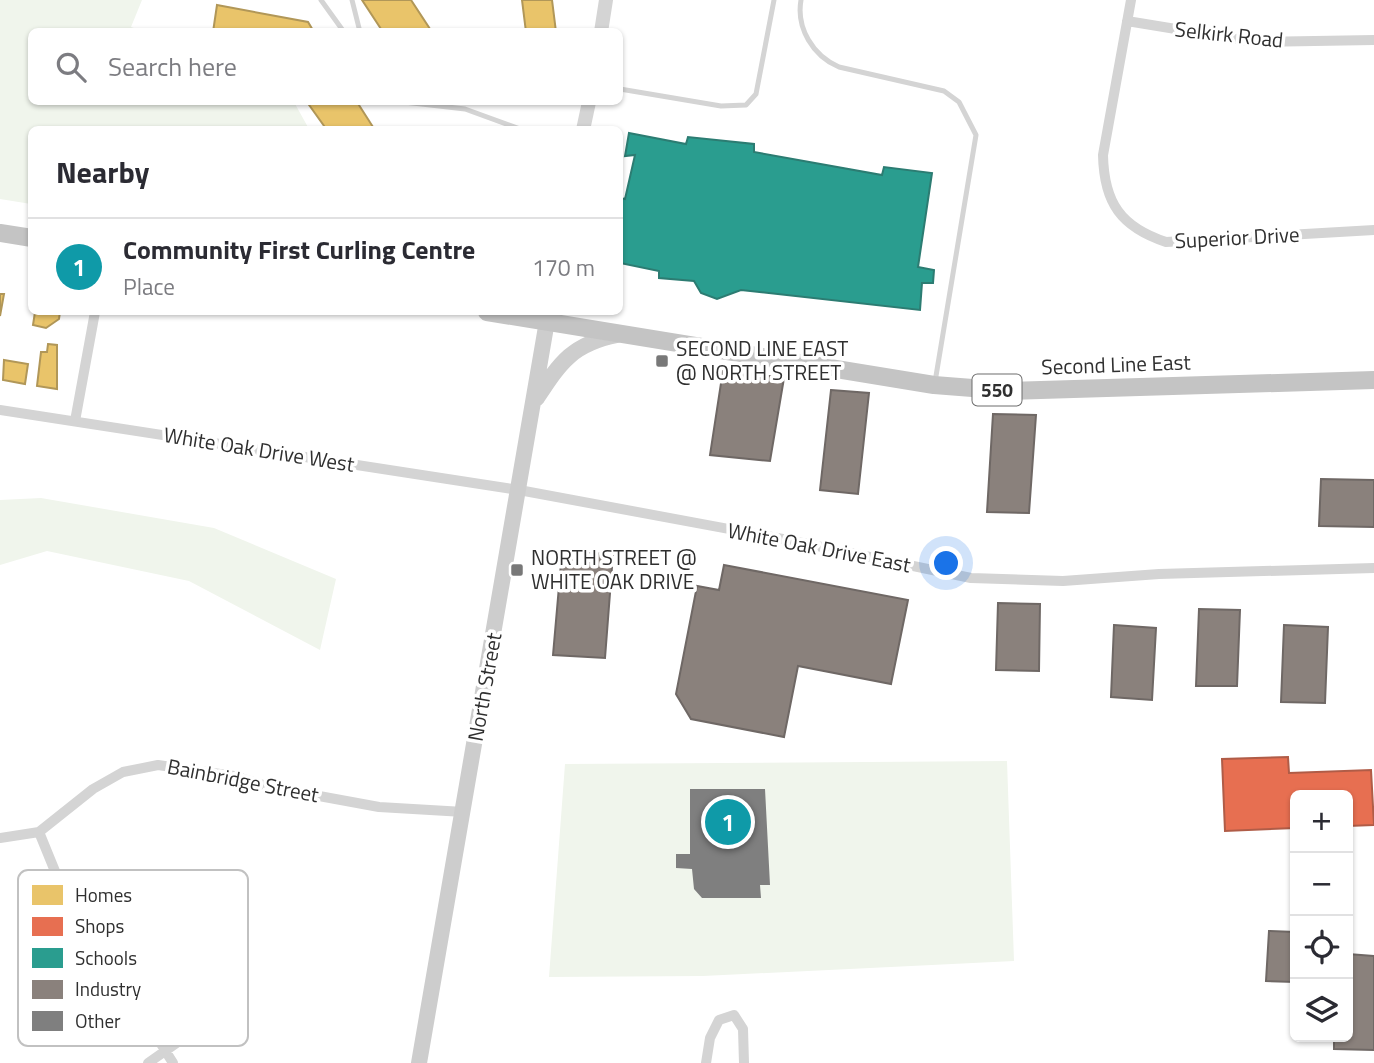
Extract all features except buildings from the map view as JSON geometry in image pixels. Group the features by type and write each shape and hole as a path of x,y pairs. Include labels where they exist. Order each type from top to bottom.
{"highway":[{"path":"0,233 28,237"},
{"name":"Second Line East","path":"548,316 623,334 934,385 1011,391 1374,380"}],"main road":[{"name":"North Street","path":"419,1063 548,316"},
{"path":"533,403 561,362 571,353 597,339 623,334"}],"street":[{"path":"602,28 606,0"},
{"name":"Superior Drive","path":"1131,0 1103,155 1103,177 1111,200 1125,220 1142,234 1166,242 1374,230"},
{"name":"Selkirk Road","path":"1127,21 1255,42 1374,40"},
{"path":"584,126 588,105"},
{"path":"75,421 94,315"},
{"name":"White Oak Drive West","path":"0,410 519,490"},
{"name":"White Oak Drive East","path":"519,490 788,540 971,578 1063,581 1374,568"},
{"name":"Bainbridge Street","path":"0,838 38,832 103,783 123,772 158,765 234,776 271,787 379,807 464,811"},
{"path":"38,832 54,870"},
{"path":"706,1063 710,1038 719,1020 734,1015 743,1029 744,1063"},
{"path":"162,1046 173,1063"},
{"path":"148,1063 174,1046"}],"lane":[{"path":"321,0 341,28"},
{"path":"352,0 359,28"},
{"path":"623,90 722,106 746,104 756,94 774,0"},
{"path":"801,0 799,12 807,38 825,60 839,67 944,91 959,102 976,135 934,385"},
{"path":"430,105 465,109 512,126"}],"shaded area":[{"path":"0,0 142,0 131,27 134,28 28,28 28,105 296,105 307,126 28,126 28,204 0,199"},
{"path":"41,498 214,528 336,579 320,650 189,581 47,551 0,565 0,500"},
{"path":"1007,761 1014,961 703,976 549,977 565,764"}],"place":[{"name":"SECOND LINE EAST @ NORTH STREET","path":"662,361"},
{"name":"NORTH STREET @ WHITE OAK DRIVE","path":"517,570"},
{"name":"Community First Curling Centre","path":"728,822"}]}
